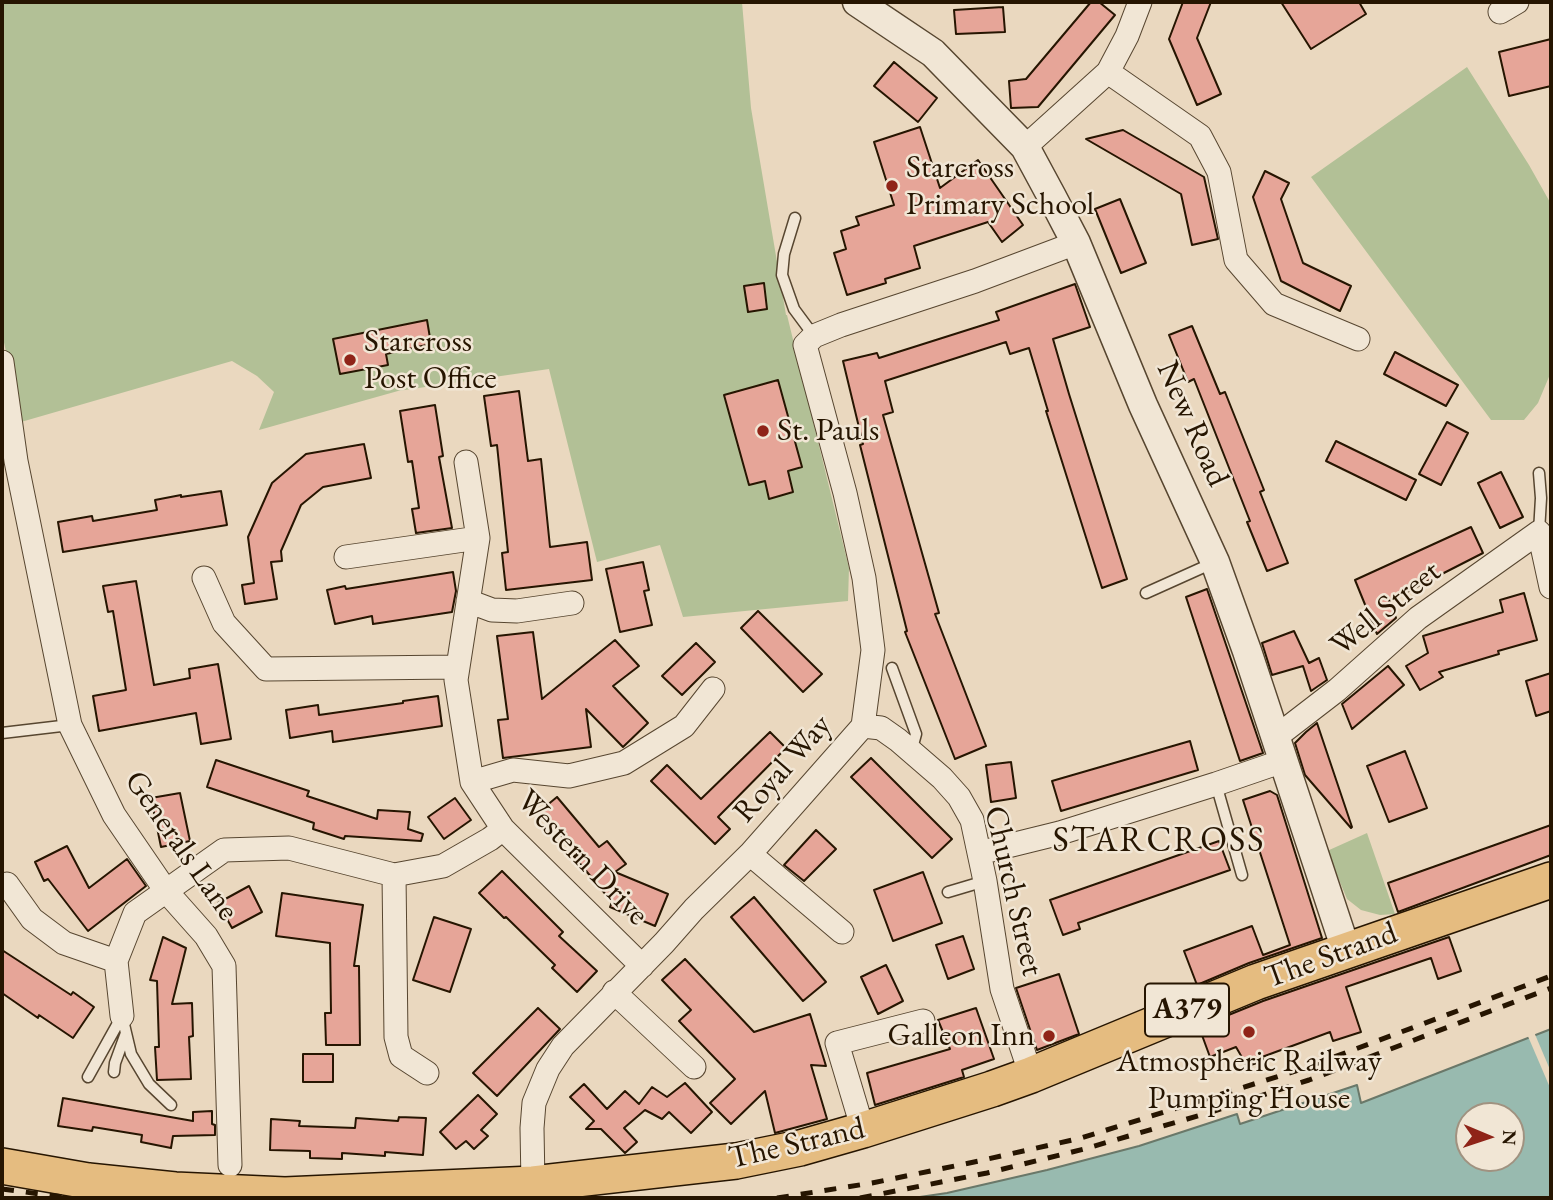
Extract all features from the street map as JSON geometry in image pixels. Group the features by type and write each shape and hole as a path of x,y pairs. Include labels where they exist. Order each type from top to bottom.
{"main road":[{"name":"The Strand","path":"2,1166 88,1181 285,1195 533,1184 736,1161 800,1148 992,1089 1211,1000 1346,950 1551,880"}],"street":[{"name":"New Road","path":"857,2 933,52 1025,147 1076,243 1143,405 1215,562 1346,950"},
{"path":"1025,147 1108,72 1127,36 1140,2"},
{"path":"1108,72 1200,135 1219,172 1236,260 1274,304 1358,339"},
{"path":"863,726 873,650 864,578 845,493 805,345 814,336 841,325 975,281 1076,243"},
{"name":"Generals Lane","path":"2,362 16,461 70,725 114,815 166,891 206,936 224,966 230,1165"},
{"name":"Western Drive","path":"466,462 478,538 456,680 472,782 503,829 642,966"},
{"path":"1539,532 1551,587"},
{"name":"Well Street","path":"979,853 1060,833 1216,785 1280,749 1337,690 1418,618 1539,532"},
{"path":"346,557 478,538"},
{"path":"204,578 224,623 267,669 458,667"},
{"path":"468,601 492,610 517,611 572,603"},
{"path":"472,782 513,770 569,776 624,763 684,726 713,689"},
{"name":"Church Street","path":"863,726 881,729 898,740 959,796 972,820 985,881 1002,989 1031,1075"},
{"name":"Royal Way","path":"533,1184 534,1103 548,1069 563,1046 750,854 863,726"},
{"path":"124,1024 116,961 135,913 223,850 289,848 394,875 443,866 503,829"},
{"name":"Royal Way","path":"750,854 842,932"},
{"path":"394,875 396,1037 401,1056 427,1073"},
{"path":"7,884 32,919 64,943 116,961"},
{"path":"614,992 694,1067"},
{"path":"863,1130 837,1043 923,1021"}],"lane":[{"path":"795,218 782,275 794,309 814,336"},
{"path":"1539,473 1546,497 1539,532"},
{"path":"1146,593 1215,562"},
{"path":"892,668 916,734 911,752"},
{"path":"2,733 70,725"},
{"path":"1216,785 1242,875"},
{"path":"948,892 985,881"},
{"path":"114,1072 124,1024"},
{"path":"88,1077 124,1024"},
{"path":"124,1024 131,1054 149,1084 171,1105"}],"green space":[{"path":"2,2 742,2 751,108 786,315 849,568 848,601 683,617 660,545 597,562 549,369 398,391 259,430 274,392 257,376 232,361 21,422 2,333"},
{"path":"1467,67 1551,204 1551,372 1538,403 1524,420 1491,420 1311,177"},
{"path":"1367,833 1395,914 1380,915 1361,910 1347,899 1327,851"}],"water":[{"path":"1551,1029 1551,1198 913,1198 1047,1170 1139,1146 1237,1114 1240,1124 1357,1085 1361,1103"}],"pier":[{"path":"1534,1032 1551,1072 1551,1090 1527,1034"}],"building":[{"path":"1091,2 1099,2 1115,15 1038,107 1011,108 1009,81 1026,79"},
{"path":"1183,2 1211,2 1197,38 1221,94 1197,105 1169,39"},
{"path":"1281,2 1359,2 1366,14 1311,49"},
{"path":"1003,7 1005,32 956,34 954,10"},
{"path":"1551,39 1551,86 1509,96 1499,52"},
{"path":"894,62 937,98 918,122 874,86"},
{"path":"920,127 940,188 978,160 1023,225 1002,242 988,222 914,246 920,268 885,279 886,283 847,295 834,253 846,249 841,231 859,225 856,217 894,205 874,142"},
{"path":"1123,130 1204,177 1218,239 1192,245 1181,194 1086,139"},
{"path":"1265,171 1289,183 1281,199 1303,263 1351,286 1340,311 1281,281 1253,197"},
{"path":"1120,199 1146,263 1121,273 1095,209"},
{"path":"764,283 767,309 748,312 744,286"},
{"path":"1075,284 1090,327 1053,339 1127,579 1102,588 1029,348 1010,354 1006,342 885,381 893,412 883,415 939,613 935,614 986,746 955,759 905,632 907,631 860,445 863,444 843,361 877,353 879,358 999,320 996,312"},
{"path":"427,320 431,344 386,354 388,365 340,374 333,339"},
{"path":"1192,326 1220,394 1225,392 1264,490 1260,492 1288,563 1267,571 1194,379 1188,382 1169,335"},
{"path":"1395,352 1458,385 1446,406 1384,374"},
{"name":"St. Pauls","path":"778,380 802,467 788,471 793,492 769,499 765,481 749,485 724,395"},
{"path":"519,391 528,461 541,459 550,547 587,542 592,580 506,590 502,553 508,552 497,445 491,446 484,396"},
{"path":"435,405 443,456 439,457 452,528 416,533 412,509 419,508 412,461 408,462 400,411"},
{"path":"1447,422 1468,433 1441,485 1419,474"},
{"path":"1336,441 1416,480 1406,500 1326,461"},
{"path":"364,444 371,478 323,487 301,505 281,551 282,561 271,562 277,599 245,604 242,585 254,583 248,537 272,483 306,454"},
{"path":"1501,472 1523,517 1500,528 1478,483"},
{"path":"221,491 227,525 63,552 58,522 92,516 93,521 157,510 155,500"},
{"path":"1471,527 1483,553 1389,601 1396,618 1377,634 1355,580"},
{"path":"643,562 649,590 644,591 652,625 620,632 606,569"},
{"path":"453,572 456,591 452,612 373,624 372,616 335,624 327,590"},
{"path":"136,581 154,685 190,678 189,669 218,664 231,739 201,744 196,713 99,731 93,696 126,690 113,611 108,612 103,586"},
{"path":"1207,589 1263,753 1240,761 1186,597"},
{"path":"1524,593 1537,640 1439,672 1443,677 1420,690 1406,666 1428,653 1423,636 1503,612 1500,600"},
{"path":"758,611 822,674 803,692 741,628"},
{"path":"1294,631 1309,663 1319,658 1327,680 1311,691 1303,666 1272,675 1262,643"},
{"path":"533,632 542,699 615,640 639,666 613,686 648,723 623,747 586,709 591,747 503,758 498,720 508,719 497,636"},
{"path":"696,643 715,662 682,695 662,676"},
{"path":"1388,666 1404,685 1352,729 1342,704"},
{"path":"1551,673 1551,711 1536,716 1526,681"},
{"path":"438,696 442,726 333,742 332,731 290,738 286,710 318,705 319,715"},
{"path":"1317,723 1351,828 1305,775 1295,743"},
{"path":"770,732 786,748 718,817 730,829 715,844 651,781 667,765 701,799"},
{"path":"1190,741 1198,770 1061,811 1052,781"},
{"path":"1405,751 1427,808 1389,822 1367,766"},
{"path":"871,758 952,839 932,858 851,777"},
{"path":"216,760 309,791 307,796 377,819 378,810 410,812 408,829 423,834 421,841 345,836 344,839 313,829 314,823 207,787"},
{"path":"1011,762 1016,798 991,802 986,765"},
{"path":"1270,791 1277,795 1322,938 1249,963 1197,985 1184,951 1252,926 1263,955 1290,945 1243,800"},
{"path":"180,793 190,841 161,847 151,798"},
{"path":"557,797 599,847 607,841 626,864 615,872 668,894 655,926 610,907 612,902 572,854 580,857 540,811"},
{"path":"455,798 471,820 444,839 428,817"},
{"path":"1551,825 1551,855 1398,912 1388,883"},
{"path":"816,830 836,849 804,881 784,865"},
{"path":"1219,841 1230,870 1078,923 1080,929 1063,935 1050,900"},
{"path":"67,846 89,888 127,859 146,886 88,931 48,879 44,881 35,862"},
{"path":"502,871 563,932 559,936 597,971 577,992 552,968 555,965 479,893"},
{"path":"923,872 942,923 893,941 874,890"},
{"path":"249,886 262,912 232,928 218,903"},
{"path":"282,893 363,905 354,966 359,966 360,1045 326,1045 325,1013 331,1013 330,943 276,936"},
{"path":"754,897 826,982 803,1001 731,917"},
{"path":"434,917 471,929 450,992 413,980"},
{"path":"963,936 974,969 948,979 936,945"},
{"path":"163,937 186,948 172,1004 192,1003 193,1036 189,1037 191,1079 157,1080 157,981 150,980"},
{"path":"1449,937 1461,971 1438,979 1431,958 1346,987 1361,1032 1333,1041 1330,1032 1262,1057 1264,1061 1247,1066 1236,1047 1210,1057 1199,1027 1263,1001"},
{"path":"2,950 94,1007 73,1038 2,993"},
{"path":"685,959 754,1032 810,1014 826,1066 811,1065 827,1119 775,1133 765,1091 731,1124 710,1103 735,1079 679,1021 691,1010 662,980"},
{"path":"886,965 903,1001 878,1014 861,977"},
{"path":"1059,974 1079,1034 1037,1050 1016,988"},
{"path":"538,1008 560,1029 497,1096 473,1073"},
{"path":"976,1008 994,1059 962,1070 964,1077 875,1105 867,1073 950,1049 938,1020"},
{"path":"303,1054 333,1054 333,1082 303,1082"},
{"path":"685,1083 712,1112 691,1133 669,1112 662,1119 645,1110 624,1128 637,1142 625,1153 601,1129 586,1129 594,1121 570,1097 584,1084 607,1109 625,1091 639,1104 652,1087 667,1097"},
{"path":"478,1095 497,1114 481,1130 488,1136 474,1149 466,1141 456,1149 440,1132"},
{"path":"63,1098 193,1121 193,1112 212,1111 215,1135 173,1136 171,1148 141,1142 142,1135 93,1127 92,1131 58,1126"},
{"path":"399,1117 426,1118 423,1155 342,1153 342,1159 310,1158 310,1151 270,1150 271,1119 300,1121 299,1126 355,1128 356,1118 398,1121"}],"railway":[{"path":"777,1198 872,1183 1081,1138 1302,1069 1551,976"},
{"path":"860,1198 987,1173 1084,1149 1208,1113 1309,1080 1551,988"},
{"path":"2,1189 71,1198"}],"place":[{"name":"Starcross Primary School","path":"892,186"},
{"name":"Starcross Post Office","path":"350,360"},
{"name":"St. Pauls","path":"763,431"},
{"name":"Atmospheric Railway Pumping House","path":"1249,1032"},
{"name":"Galleon Inn","path":"1049,1036"}],"district":[{"name":"STARCROSS","path":"1159,841"}]}
